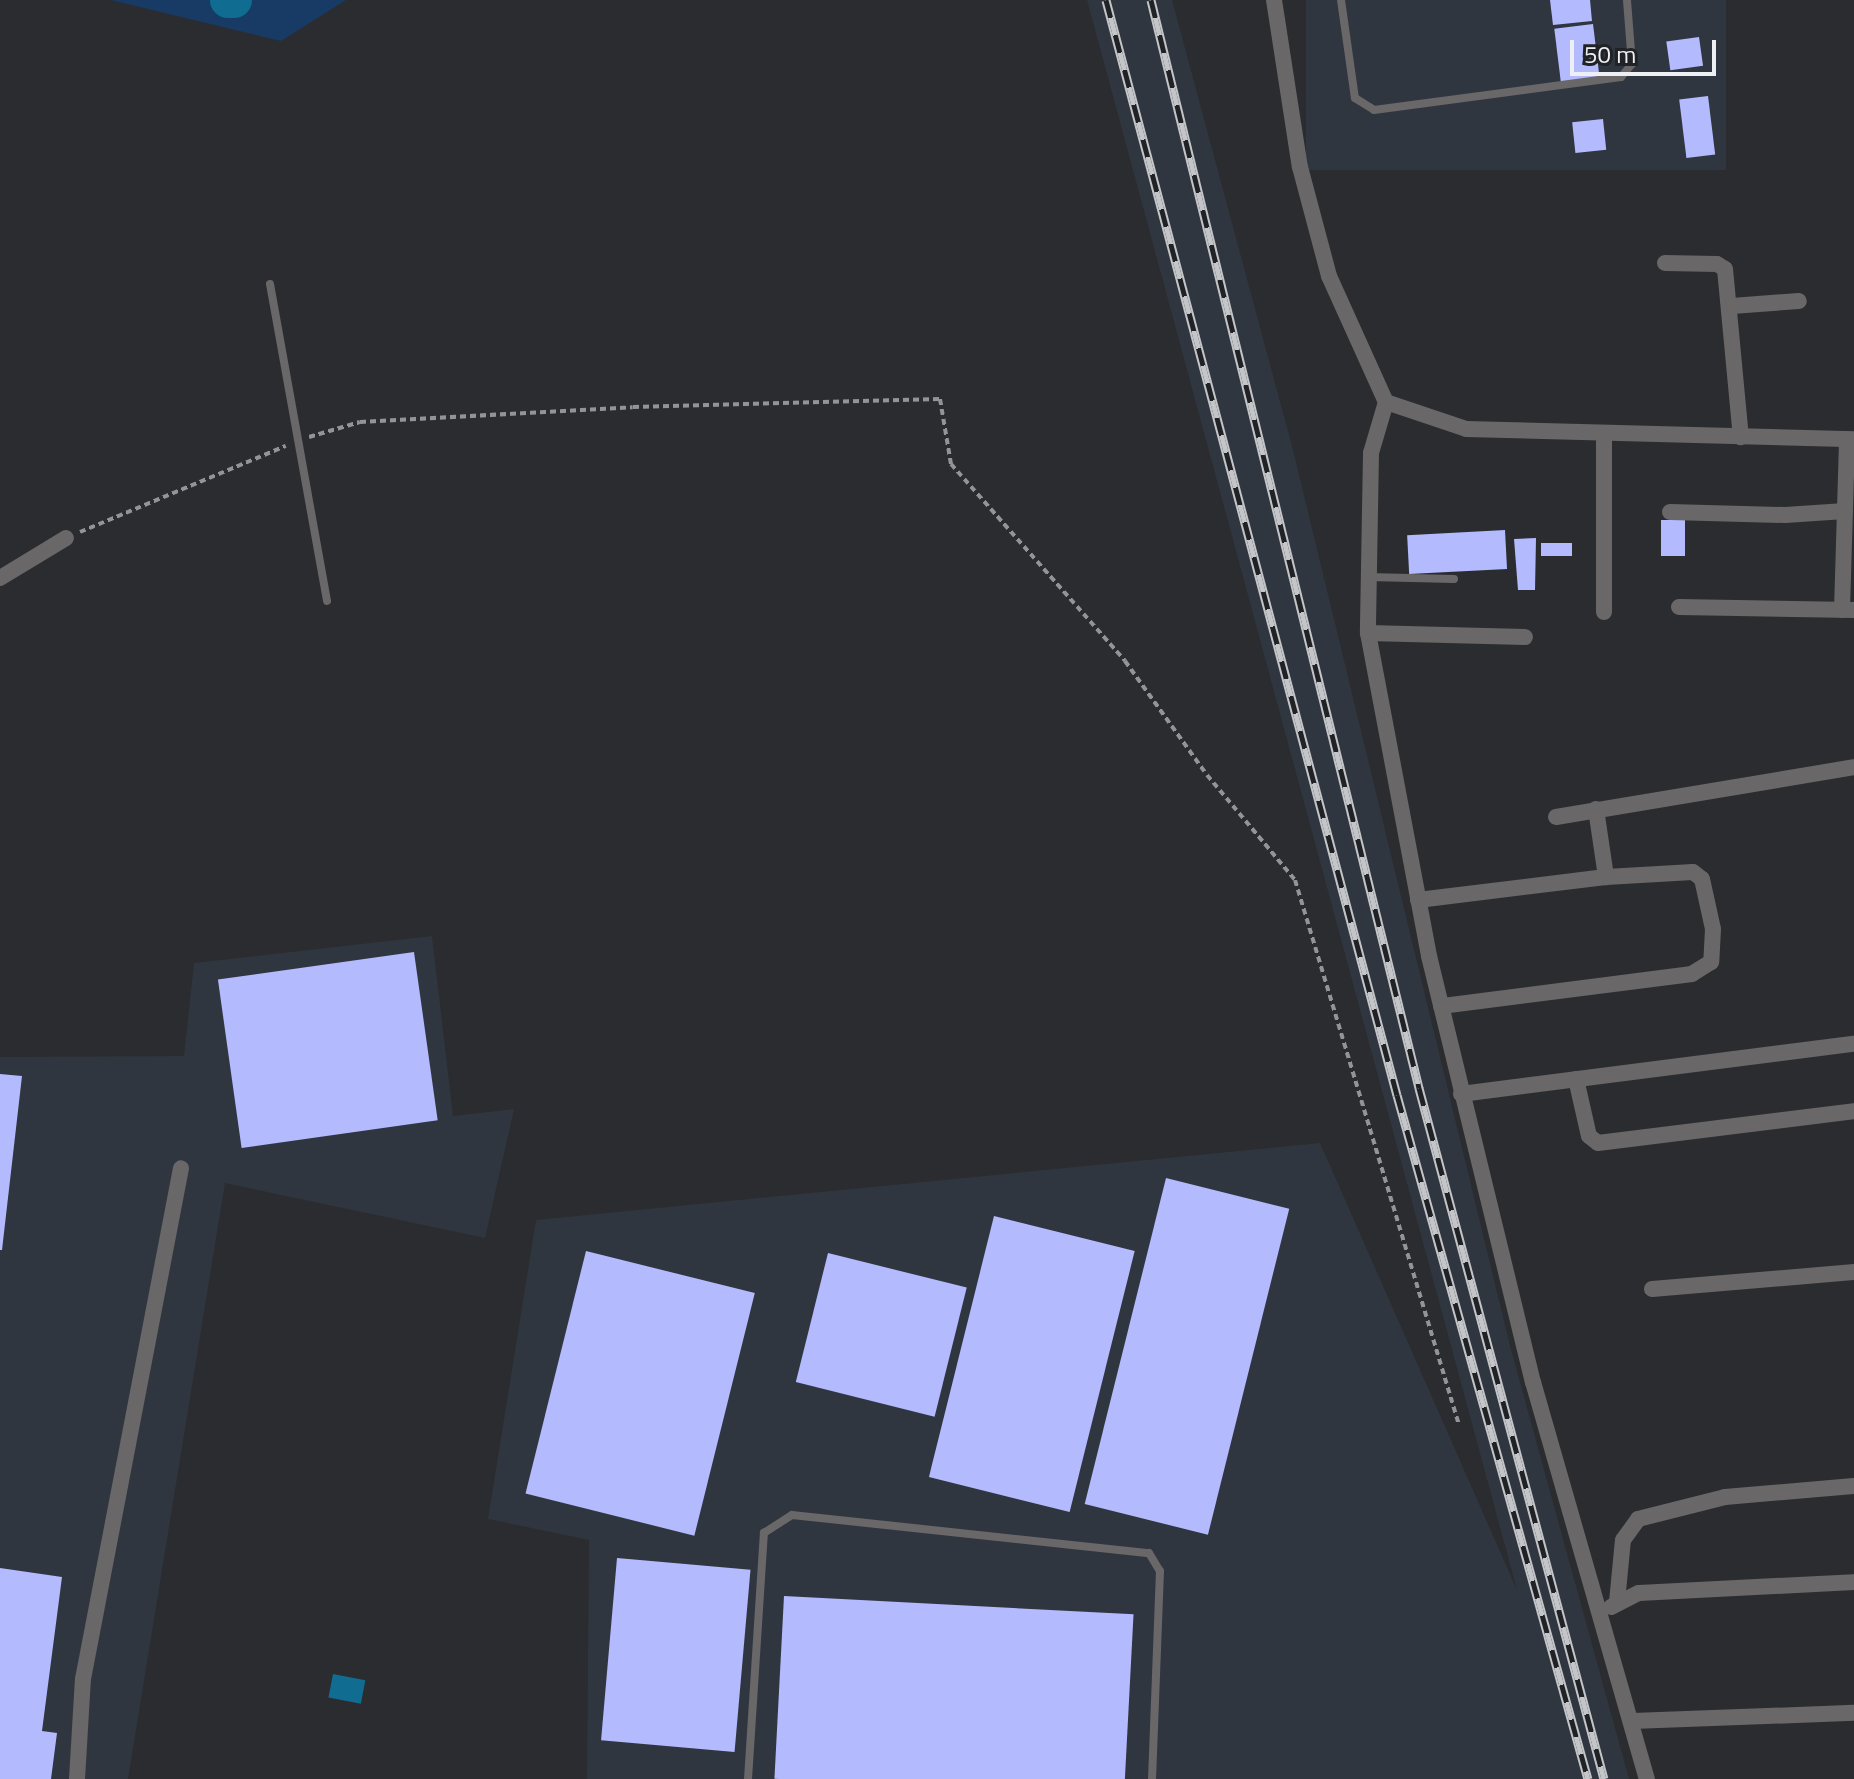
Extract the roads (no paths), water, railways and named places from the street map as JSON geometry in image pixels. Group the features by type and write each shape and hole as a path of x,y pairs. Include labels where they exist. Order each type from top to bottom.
{"street":[{"path":"1274,0 1300,167 1329,276 1386,402 1371,453 1366,577 1368,633 1418,900 1461,1094 1533,1382 1647,1779"},
{"path":"1665,263 1717,264 1725,269 1732,306 1741,437"},
{"path":"1732,306 1799,301"},
{"path":"1386,402 1466,429 1850,439 1845,511 1848,610 1679,607"},
{"path":"1604,433 1604,612"},
{"path":"1670,512 1845,511"},
{"path":"0,578 66,538"},
{"path":"1368,633 1525,637"},
{"path":"1556,817 1854,767"},
{"path":"1596,809 1606,877"},
{"path":"1418,900 1606,877 1693,872 1702,879 1713,929 1707,967 1670,979 1441,1006"},
{"path":"1461,1094 1854,1044"},
{"path":"1576,1079 1589,1136 1598,1143 1854,1111"},
{"path":"77,1779 83,1679 181,1168"},
{"path":"1652,1289 1854,1272"},
{"path":"1617,1602 1623,1540 1638,1519 1725,1497 1854,1486"},
{"path":"1602,1617 1617,1602 1639,1593 1854,1582"},
{"path":"1632,1721 1854,1713"}],"lane":[{"path":"1341,0 1355,98 1374,110 1621,77 1632,64 1627,0"},
{"path":"270,284 327,601"},
{"path":"1366,577 1454,579"},
{"path":"748,1779 764,1533 792,1515 1149,1553 1160,1571 1152,1779"}],"waterway":[{"path":"228,0 234,0"}],"railway":[{"path":"1106,0 1397,1095 1588,1779"},
{"path":"1151,0 1419,1088 1604,1779"}]}
